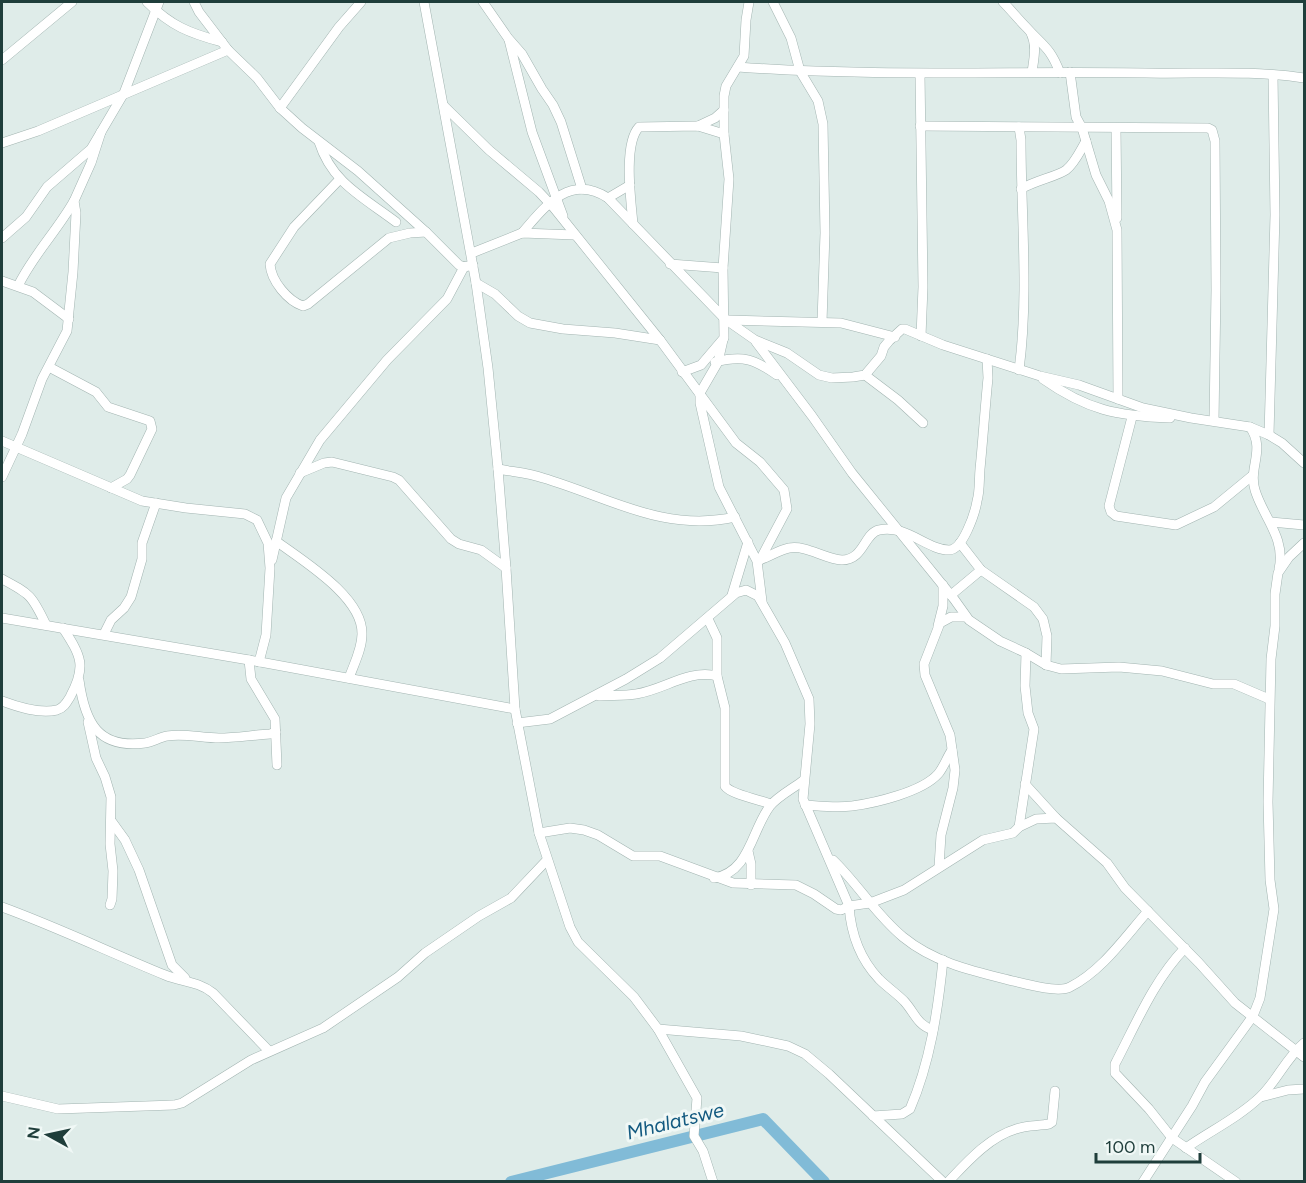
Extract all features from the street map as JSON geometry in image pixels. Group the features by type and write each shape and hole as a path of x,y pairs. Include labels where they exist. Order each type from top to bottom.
{"street":[{"path":"2,60 72,2"},
{"path":"147,2 157,5 189,33 225,46"},
{"path":"194,2 225,46 257,78 280,108 319,142 358,171 426,232 454,261 469,266 476,283 488,368 506,568 515,709 539,833 570,927 578,942 634,997 658,1029 697,1098 694,1136 703,1151 713,1182"},
{"path":"280,108 339,27 361,2"},
{"path":"270,568 286,498 320,440 387,360 447,299 469,266 472,253 424,2"},
{"path":"483,2 522,54 553,105 561,122 582,189"},
{"path":"749,2 744,56 726,86 723,110 729,179 723,268 724,338 718,362 700,393 702,414 719,487 759,561 762,603"},
{"path":"773,2 791,38 800,71 818,101 823,124 825,233 822,322"},
{"path":"1003,2 1031,33 1045,44 1065,72 1076,117 1082,128 1096,175 1108,201 1117,230"},
{"path":"2,238 26,217 47,187 91,149 124,93 157,5"},
{"path":"1031,33 1035,41 1032,72"},
{"path":"508,38 532,132 566,222"},
{"path":"2,143 124,93 225,46"},
{"path":"738,67 920,74 1065,72 1273,75 1305,78"},
{"path":"920,74 923,287 921,336"},
{"path":"1269,435 1275,215 1273,75"},
{"path":"444,106 489,150 539,192 566,222 660,340 736,443 760,462 784,490 787,509 759,561"},
{"path":"698,126 715,118 723,110"},
{"path":"633,224 630,185 632,143 634,133 639,127 698,126 724,134"},
{"path":"920,126 1209,128 1213,132 1215,141 1216,290 1214,421"},
{"path":"1019,127 1023,286 1022,348 1019,370"},
{"path":"1116,128 1118,399"},
{"path":"18,286 37,253 52,236 74,201 91,163 101,132"},
{"path":"1021,189 1033,182 1065,171 1086,141"},
{"path":"319,142 328,165 339,180 396,222"},
{"path":"339,180 294,227 270,264 279,285 292,300 303,306 389,238 426,232"},
{"path":"608,198 630,185"},
{"path":"522,232 548,202 572,190 599,192 608,198 725,319 754,340 787,353 819,375 832,378 865,375 914,413 923,423"},
{"path":"2,477 16,448 42,379 67,331 76,213 74,201"},
{"path":"389,238 396,222 398,207"},
{"path":"472,253 522,232 575,235"},
{"path":"670,264 723,268"},
{"path":"2,281 33,292 69,319"},
{"path":"476,283 495,294 530,323 660,340"},
{"path":"725,319 841,323 895,337"},
{"path":"865,375 881,356 884,347 902,329 905,329 929,340 1019,370 1078,386 1143,408 1250,427 1269,435 1305,463"},
{"path":"701,365 724,338"},
{"path":"754,340 852,472 951,595 965,617 1000,641 1046,665 1061,669 1119,667 1162,671 1213,684 1234,684 1269,699"},
{"path":"682,372 701,365 741,358 752,360 784,379"},
{"path":"759,561 788,548 807,550 841,560 850,559 858,554 874,532 879,530 899,531 938,548 955,549 972,521 978,499 988,378 987,359"},
{"path":"48,367 96,392 108,407 150,421 152,429 130,475 111,488"},
{"path":"1040,376 1064,394 1089,406 1132,417 1191,418"},
{"path":"1132,417 1109,506 1111,512 1116,516 1176,525 1214,507 1253,475"},
{"path":"1143,1182 1205,1082 1253,1016 1260,998 1274,909 1270,880 1269,699 1281,553 1254,488 1253,475 1258,447 1256,436 1250,427"},
{"path":"2,441 142,501 251,516 257,520 268,543 270,568 266,635 259,662"},
{"path":"1293,453 1305,450"},
{"path":"300,473 332,462 393,477 399,480 451,539 459,544 482,550 506,568"},
{"path":"498,469 541,477 636,511 676,520 713,522 735,517"},
{"path":"104,634 111,620 124,608 131,597 142,560 142,543 156,503"},
{"path":"1270,522 1305,525"},
{"path":"276,541 337,588 357,612 362,636 349,678"},
{"path":"732,596 748,542"},
{"path":"960,543 981,570 1025,601 1043,619 1047,636 1046,665"},
{"path":"1278,573 1288,557 1305,543"},
{"path":"951,595 981,570"},
{"path":"2,579 24,591 33,599 46,625"},
{"path":"939,867 941,835 953,788 955,770 950,735 924,670 943,606 943,585"},
{"path":"517,723 550,719 596,696 660,658 732,596 746,590 754,593 785,643 809,699 810,715 802,792 805,804 849,906 855,942 865,961 879,979 906,1004 919,1023 933,1030"},
{"path":"938,626 947,618 965,617"},
{"path":"2,618 104,634 515,709"},
{"path":"708,619 717,638 717,676 725,708 726,788 771,804"},
{"path":"63,628 78,652 81,662 79,681 82,703 96,758 111,797 110,844 113,872 110,905"},
{"path":"1019,827 1034,729 1028,713 1025,686 1026,653"},
{"path":"249,660 252,679 275,719 277,765"},
{"path":"596,696 637,694 706,673 717,676"},
{"path":"2,701 39,711 56,710 67,703 79,681"},
{"path":"87,717 97,732 110,741 124,745 148,743 167,736 220,738 276,732"},
{"path":"805,804 850,806 912,790 934,778 940,772 952,750"},
{"path":"714,878 730,873 740,865 771,804 804,780"},
{"path":"1025,784 1056,818 1107,863 1125,888 1185,948 1235,1003 1305,1057"},
{"path":"539,833 570,828 584,830 598,835 633,856 660,856 714,878 751,885 796,885 841,910 849,906 870,903 904,890 984,840 1013,833 1019,827 1036,819 1056,818"},
{"path":"112,822 125,840 140,870 172,965 187,980"},
{"path":"748,848 751,885"},
{"path":"829,856 848,875 870,903 902,936 918,948 961,968 1024,984 1056,989 1069,988 1101,964 1148,911"},
{"path":"2,1096 58,1109 174,1105 190,1099 251,1060 323,1028 398,977 425,953 479,916 511,898 547,860"},
{"path":"2,907 166,975 202,986 213,993 269,1052"},
{"path":"1185,948 1159,981 1115,1064 1115,1069 1118,1078 1149,1109 1172,1138 1236,1182"},
{"path":"873,1116 902,1114 910,1109 933,1030 943,960"},
{"path":"658,1029 741,1036 788,1046 805,1054 943,1182"},
{"path":"1186,1149 1258,1098 1274,1082 1296,1050 1305,1043"},
{"path":"1258,1098 1305,1089"},
{"path":"948,1182 974,1155 1000,1136 1024,1127 1052,1122 1055,1091"}],"waterway":[{"name":"Mhalatswe","path":"511,1182 763,1119 824,1182"}]}
